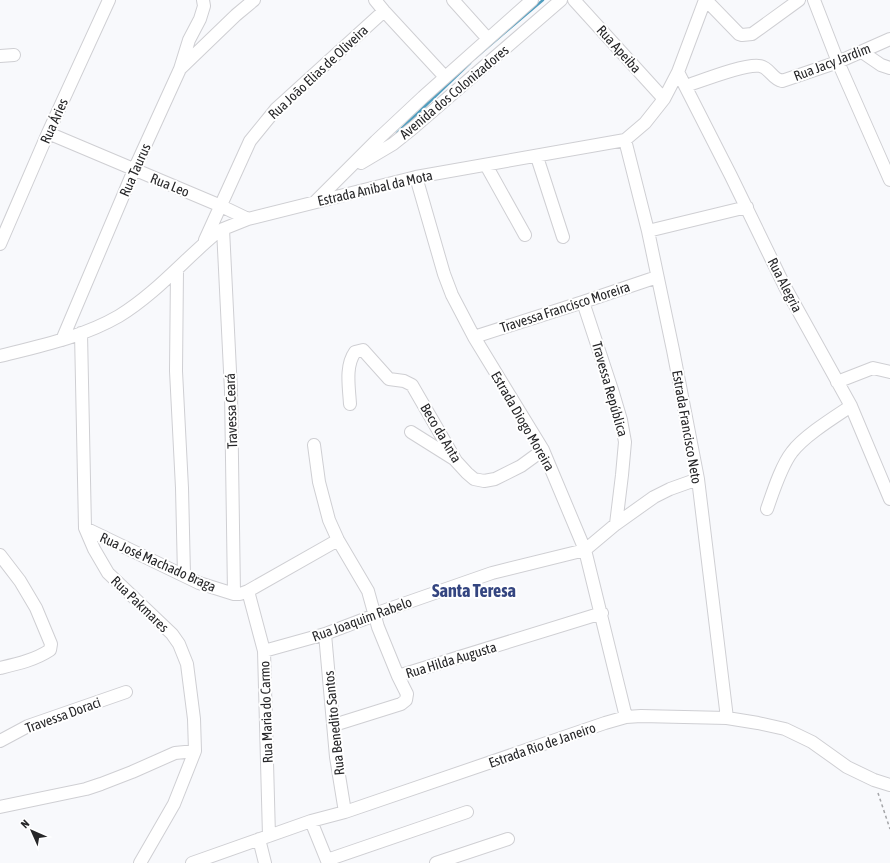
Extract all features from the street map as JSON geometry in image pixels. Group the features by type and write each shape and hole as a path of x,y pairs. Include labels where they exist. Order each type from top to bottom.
{"street":[{"name":"Rua Áries","path":"0,244 48,133 109,0"},
{"name":"Rua Taurus","path":"62,340 134,170 180,69 189,40 200,19 204,6 203,0"},
{"path":"180,69 236,15 254,0"},
{"path":"375,0 445,77"},
{"path":"454,0 488,39"},
{"name":"Avenida dos Colonizadores","path":"342,176 403,136 480,59 488,39 532,0"},
{"name":"Avenida dos Colonizadores","path":"314,202 342,176 376,140 445,77 480,59 561,0"},
{"name":"Rua Apeiba","path":"574,0 664,99"},
{"path":"625,140 645,123 664,99 678,72 705,0 742,36 752,34 799,0"},
{"path":"814,0 838,62 890,180"},
{"name":"Rua Joāo Elias de Oliveira","path":"204,243 250,141 260,127 276,109 384,11"},
{"name":"Rua Jacy Jardim","path":"686,86 732,71 757,65 763,66 775,78 782,81 838,62 890,39"},
{"path":"862,52 881,65 890,68"},
{"path":"0,56 14,55"},
{"name":"Rua Alegria","path":"678,72 747,207 785,286 850,406 890,499"},
{"name":"Rua Leo","path":"48,133 221,206 248,219"},
{"name":"Estrada Anibal da Mota","path":"0,356 62,340 104,324 119,316 161,286 214,234 248,219 416,178 625,140"},
{"name":"Estrada Francisco Neto","path":"625,140 648,231 698,479 726,718"},
{"path":"537,156 563,237"},
{"path":"486,165 525,236"},
{"name":"Estrada Diogo Moreira","path":"416,178 444,274 462,317 543,450 586,550 626,717"},
{"path":"648,231 747,207"},
{"name":"Travessa Ceará","path":"223,229 230,391 234,594"},
{"path":"177,270 176,371 182,488 184,575"},
{"name":"Travessa Francisco Moreira","path":"474,337 657,277"},
{"name":"Travessa República","path":"584,302 621,420 625,442 616,524"},
{"name":"Rua Pakmares","path":"80,333 85,528 94,549 108,573 163,625 179,644 187,664 194,719 195,751 174,804 140,863"},
{"name":"Beco da Anta","path":"350,404 349,365 352,356 355,352 367,353 389,379 404,381 412,385 456,461 474,479 484,481 495,479 521,466 543,450"},
{"path":"837,382 873,368 890,372"},
{"path":"767,509 785,462 792,452 800,443 850,406"},
{"path":"411,432 456,461"},
{"path":"314,445 319,482 330,520 338,540 368,591 378,627 398,676"},
{"name":"Rua Joaquim Rabelo","path":"264,652 325,634 383,611 492,573 586,550 616,524 659,494 698,479"},
{"name":"Rua José Machado Braga","path":"85,528 199,582 234,594 240,594 248,591 338,540"},
{"path":"0,554 20,581 36,608 51,644 50,650 43,654 0,668"},
{"name":"Rua Maria do Carmo","path":"248,591 264,652 265,863"},
{"name":"Rua Hilda Augusta","path":"334,725 401,704 406,700 407,694 398,676 602,613"},
{"name":"Rua Benedito Santos","path":"325,634 336,757 345,812"},
{"name":"Travessa Doraci","path":"0,741 28,726 126,692"},
{"name":"Estrada Rio de Janeiro","path":"192,863 311,821 345,812 626,717 726,718 785,729 812,742 847,767 874,780 890,785"},
{"path":"0,807 86,789 175,753 195,751"},
{"path":"311,821 328,862 467,812"},
{"path":"436,863 508,839"}],"path":[{"path":"874,780 890,829"}],"waterway":[{"path":"475,58 543,0"},
{"path":"397,133 470,63"}],"district":[{"name":"Santa Teresa","path":"474,591"}]}
